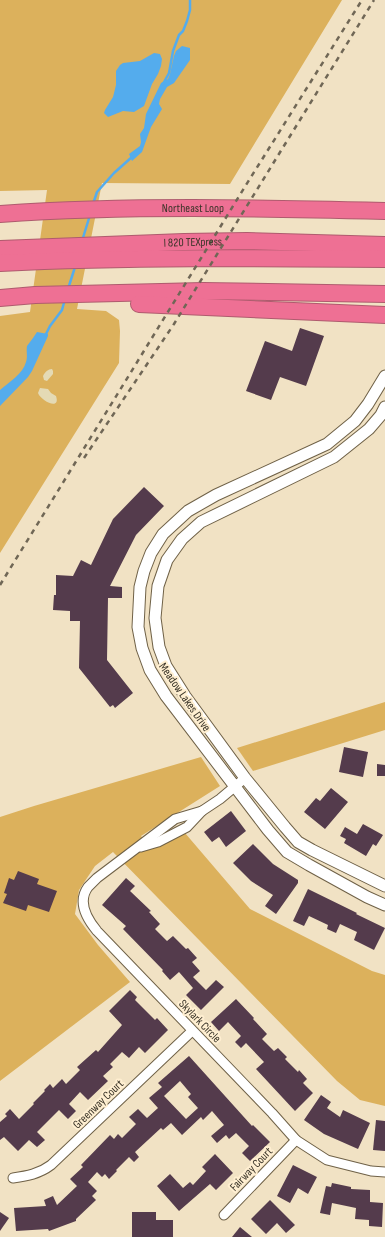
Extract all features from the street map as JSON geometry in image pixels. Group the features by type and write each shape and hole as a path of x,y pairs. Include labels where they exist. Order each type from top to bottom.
{"highway":[{"path":"0,206 44,204 52,210"},
{"name":"Northeast Loop","path":"0,214 52,210 102,209 259,208 385,211"},
{"name":"I 820 TEXpress","path":"96,252 184,242 247,241 385,245"},
{"name":"I 820 TEXpress","path":"0,249 42,254 96,252 242,257 385,259"},
{"name":"I 820 TEXpress","path":"0,263 42,254"},
{"path":"89,299 203,291 385,294"},
{"path":"0,298 40,295 160,304 385,315"}],"street":[{"name":"Meadow Lakes Drive","path":"385,376 368,404 355,421 327,444 216,495 188,511 163,534 144,571 140,587 138,627 142,648 150,670 166,696 268,830 287,852 367,897 385,905"},
{"name":"Meadow Lakes Drive","path":"385,407 369,429 334,457 201,522 182,539 167,560 158,586 155,618 159,647 166,666 185,696 246,778 298,842 385,886"},
{"name":"Skylark Circle","path":"138,848 158,842 187,827 202,811 246,778"},
{"name":"Skylark Circle","path":"202,811 175,819 97,878 87,888 84,896 83,906 90,923 296,1140 327,1160 371,1171 385,1172"},
{"name":"Greenway Court","path":"12,1178 34,1175 45,1170 192,1031"},
{"name":"Fairway Court","path":"224,1215 296,1140"}],"shaded area":[{"path":"0,0 342,0 230,184 102,183 77,309 106,311 119,320 119,363 0,553 0,316 30,312 47,190 0,191"},
{"path":"385,702 385,730 253,771 237,748"},
{"path":"201,757 220,786 141,836 152,849 185,833 250,909 372,971 385,975 385,1106 360,1100 337,1081 113,852 95,866 79,890 75,914 98,945 130,982 0,1081 0,817"}],"sand":[{"path":"52,369 53,374 47,381 44,380 43,376 45,373"},
{"path":"40,388 48,389 56,396 56,403 53,404 43,399 38,393"}],"water":[{"path":"182,46 190,48 190,60 174,83 167,87 160,99 159,104 162,109 151,127 142,152 132,161 129,154 140,146 140,134 144,128 146,114 161,83 168,79 176,51"},
{"path":"154,53 160,54 162,59 161,66 152,84 144,106 134,112 123,111 108,117 104,113 113,97 116,85 116,71 120,65 123,63 140,61"},
{"path":"37,332 48,334 48,336 32,371 0,406 0,390 15,378 22,370 27,360 27,346"}],"building":[{"path":"300,328 324,336 306,386 280,377 271,400 246,391 265,341 292,351"},
{"path":"144,487 164,506 136,535 110,586 122,587 122,598 108,598 107,660 133,693 115,708 113,705 110,707 79,668 80,621 70,621 70,611 53,610 54,595 56,595 56,575 73,576 81,560 91,565 113,519"},
{"path":"344,747 368,752 363,777 339,772"},
{"path":"377,764 385,765 385,776 377,776"},
{"path":"331,788 348,802 325,829 304,812 316,798 320,801"},
{"path":"231,811 246,831 226,847 219,837 212,842 204,832"},
{"path":"363,824 383,835 376,846 373,844 366,856 344,843 346,839 340,836 345,827 357,834"},
{"path":"253,844 273,864 298,880 298,883 276,914 265,906 273,895 251,881 233,863"},
{"path":"18,871 39,879 37,884 57,891 49,912 28,905 26,911 3,903 7,894 4,893 9,878 14,880"},
{"path":"126,878 135,886 130,891 151,911 149,912 160,924 155,929 167,941 173,936 186,949 188,948 197,958 192,962 200,971 193,977 206,990 216,980 224,987 201,1010 186,995 193,988 179,972 170,980 162,971 163,970 123,929 126,926 102,905"},
{"path":"308,889 385,928 374,950 354,940 357,932 340,924 336,933 327,929 328,925 309,916 304,926 293,921"},
{"path":"130,990 137,997 135,1000 155,1020 157,1018 168,1030 145,1053 139,1047 129,1058 122,1052 110,1064 113,1067 103,1076 108,1081 88,1100 80,1092 69,1104 76,1111 68,1119 59,1110 37,1132 45,1140 37,1147 29,1140 18,1151 4,1137 0,1140 0,1122 7,1116 5,1114 10,1109 19,1119 34,1104 33,1103 50,1084 53,1088 62,1079 66,1084 80,1070 77,1067 96,1050 98,1052 122,1025 109,1011"},
{"path":"236,999 267,1034 262,1039 274,1051 278,1048 287,1057 285,1059 298,1072 299,1070 307,1079 303,1083 313,1093 295,1111 256,1069 264,1062 246,1043 241,1048 235,1042 241,1036 228,1022 219,1031 211,1022"},
{"path":"189,1056 252,1126 253,1125 270,1142 250,1161 242,1153 249,1146 236,1133 229,1139 226,1135 217,1143 211,1136 224,1125 212,1111 203,1120 201,1117 182,1135 171,1123 163,1130 161,1128 135,1152 139,1157 134,1162 129,1157 109,1179 105,1174 102,1177 97,1172 88,1182 97,1191 92,1196 96,1200 76,1219 76,1221 49,1231 48,1229 16,1231 14,1208 46,1206 44,1200 53,1196 57,1205 77,1186 70,1179 83,1167 81,1165 110,1135 114,1139 118,1134 122,1138 136,1124 129,1117 138,1109 147,1118 158,1108 149,1098 162,1087 158,1083","holes":["180,1081 191,1094 188,1097 198,1108 186,1119 164,1096"]},
{"path":"321,1095 331,1102 327,1108 340,1117 343,1110 370,1123 358,1149 324,1134 304,1120"},
{"path":"376,1120 385,1121 385,1151 373,1150"},
{"path":"215,1154 233,1173 216,1190 210,1184 179,1211 157,1186 170,1174 183,1188 190,1182 193,1185 206,1171 202,1167"},
{"path":"293,1165 317,1177 308,1194 298,1188 290,1203 277,1196"},
{"path":"332,1183 351,1187 351,1189 370,1190 370,1202 383,1203 382,1227 369,1226 369,1220 355,1219 356,1208 332,1203 330,1215 320,1213 326,1186 331,1187"},
{"path":"270,1200 295,1225 286,1233 277,1223 266,1234 251,1219"},
{"path":"0,1212 9,1218 0,1231"},
{"path":"132,1212 156,1212 156,1220 173,1220 173,1237 132,1237"},
{"path":"240,1227 252,1237 232,1237"}],"waterway":[{"path":"163,84 169,73 173,51 179,35 183,31 187,21 190,10 190,0"},
{"path":"93,204 97,192 114,173 132,157"},
{"path":"82,241 90,215"},
{"path":"68,289 75,267"},
{"path":"45,336 50,326 62,310 65,299"}],"railway":[{"path":"0,585 246,185 362,0"},
{"path":"84,458 174,324 374,0"}]}
